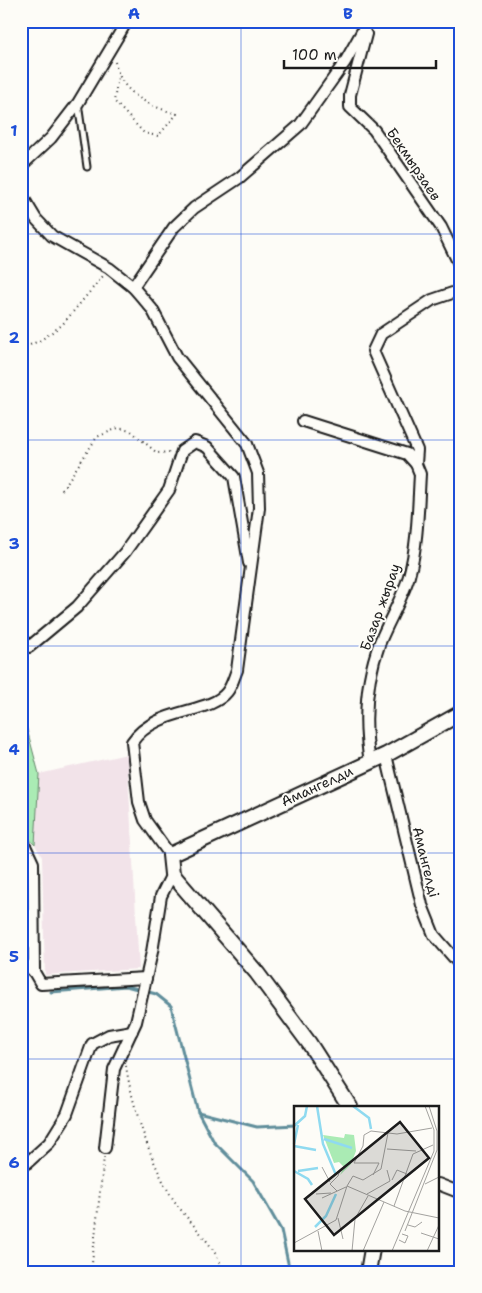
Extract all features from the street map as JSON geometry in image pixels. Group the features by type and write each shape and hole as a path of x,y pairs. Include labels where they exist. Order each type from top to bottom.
{"main road":[{"name":"Амангелди","path":"170,855 386,755 461,713"},
{"path":"170,855 172,874 257,973 310,1042 349,1106"},
{"path":"368,1272 372,1250"}],"street":[{"path":"21,166 52,138 78,103 127,21"},
{"path":"133,287 174,228 194,208 240,178 300,125 346,62 368,21"},
{"name":"Бекмырзаев","path":"368,21 350,95 350,107 374,130 441,227 461,268"},
{"path":"21,194 36,219 52,236 109,268 133,287 152,309 177,357 247,444 258,473 259,508 237,670 227,693 212,702 162,718 140,731 132,742 138,802 145,820 170,855"},
{"name":"Базар жырау","path":"370,762 366,738 366,695 380,644 409,577 416,542 420,474 416,464 417,450 373,350 381,334 432,300 461,290"},
{"path":"303,422 407,454 416,464"},
{"path":"21,638 29,647 77,606 125,552 169,490 182,451 195,442 207,448 234,477 250,573"},
{"name":"Амангелді","path":"386,755 422,905 434,935 461,966"},
{"path":"21,844 26,848 33,863 34,972"},
{"path":"105,1148 114,1069 136,1022 161,896 172,874"},
{"path":"21,961 34,972 41,984 146,978"},
{"path":"27,1163 49,1144 67,1114 92,1044 109,1035 132,1032"},
{"path":"440,1185 461,1193"}],"lane":[{"path":"78,103 87,167"}],"path":[{"path":"112,48 118,77 114,102 144,133 158,136 177,114 156,108 138,97 118,77"},
{"path":"21,349 41,340 62,325 109,268"},
{"path":"62,490 97,437 118,428 131,431 157,453 182,451"},
{"path":"124,1049 130,1089 157,1169 177,1205 206,1238 224,1272"},
{"path":"91,1272 105,1148"}],"shaded area":[{"path":"127,754 139,969 45,975 42,857 35,845 39,774"}],"green space":[{"path":"21,707 39,774 35,845 21,830"}],"waterway":[{"path":"51,992 126,986 156,994 171,1006 198,1112 214,1142 253,1181 281,1230 290,1272"},
{"path":"198,1112 257,1127 294,1125"}]}
